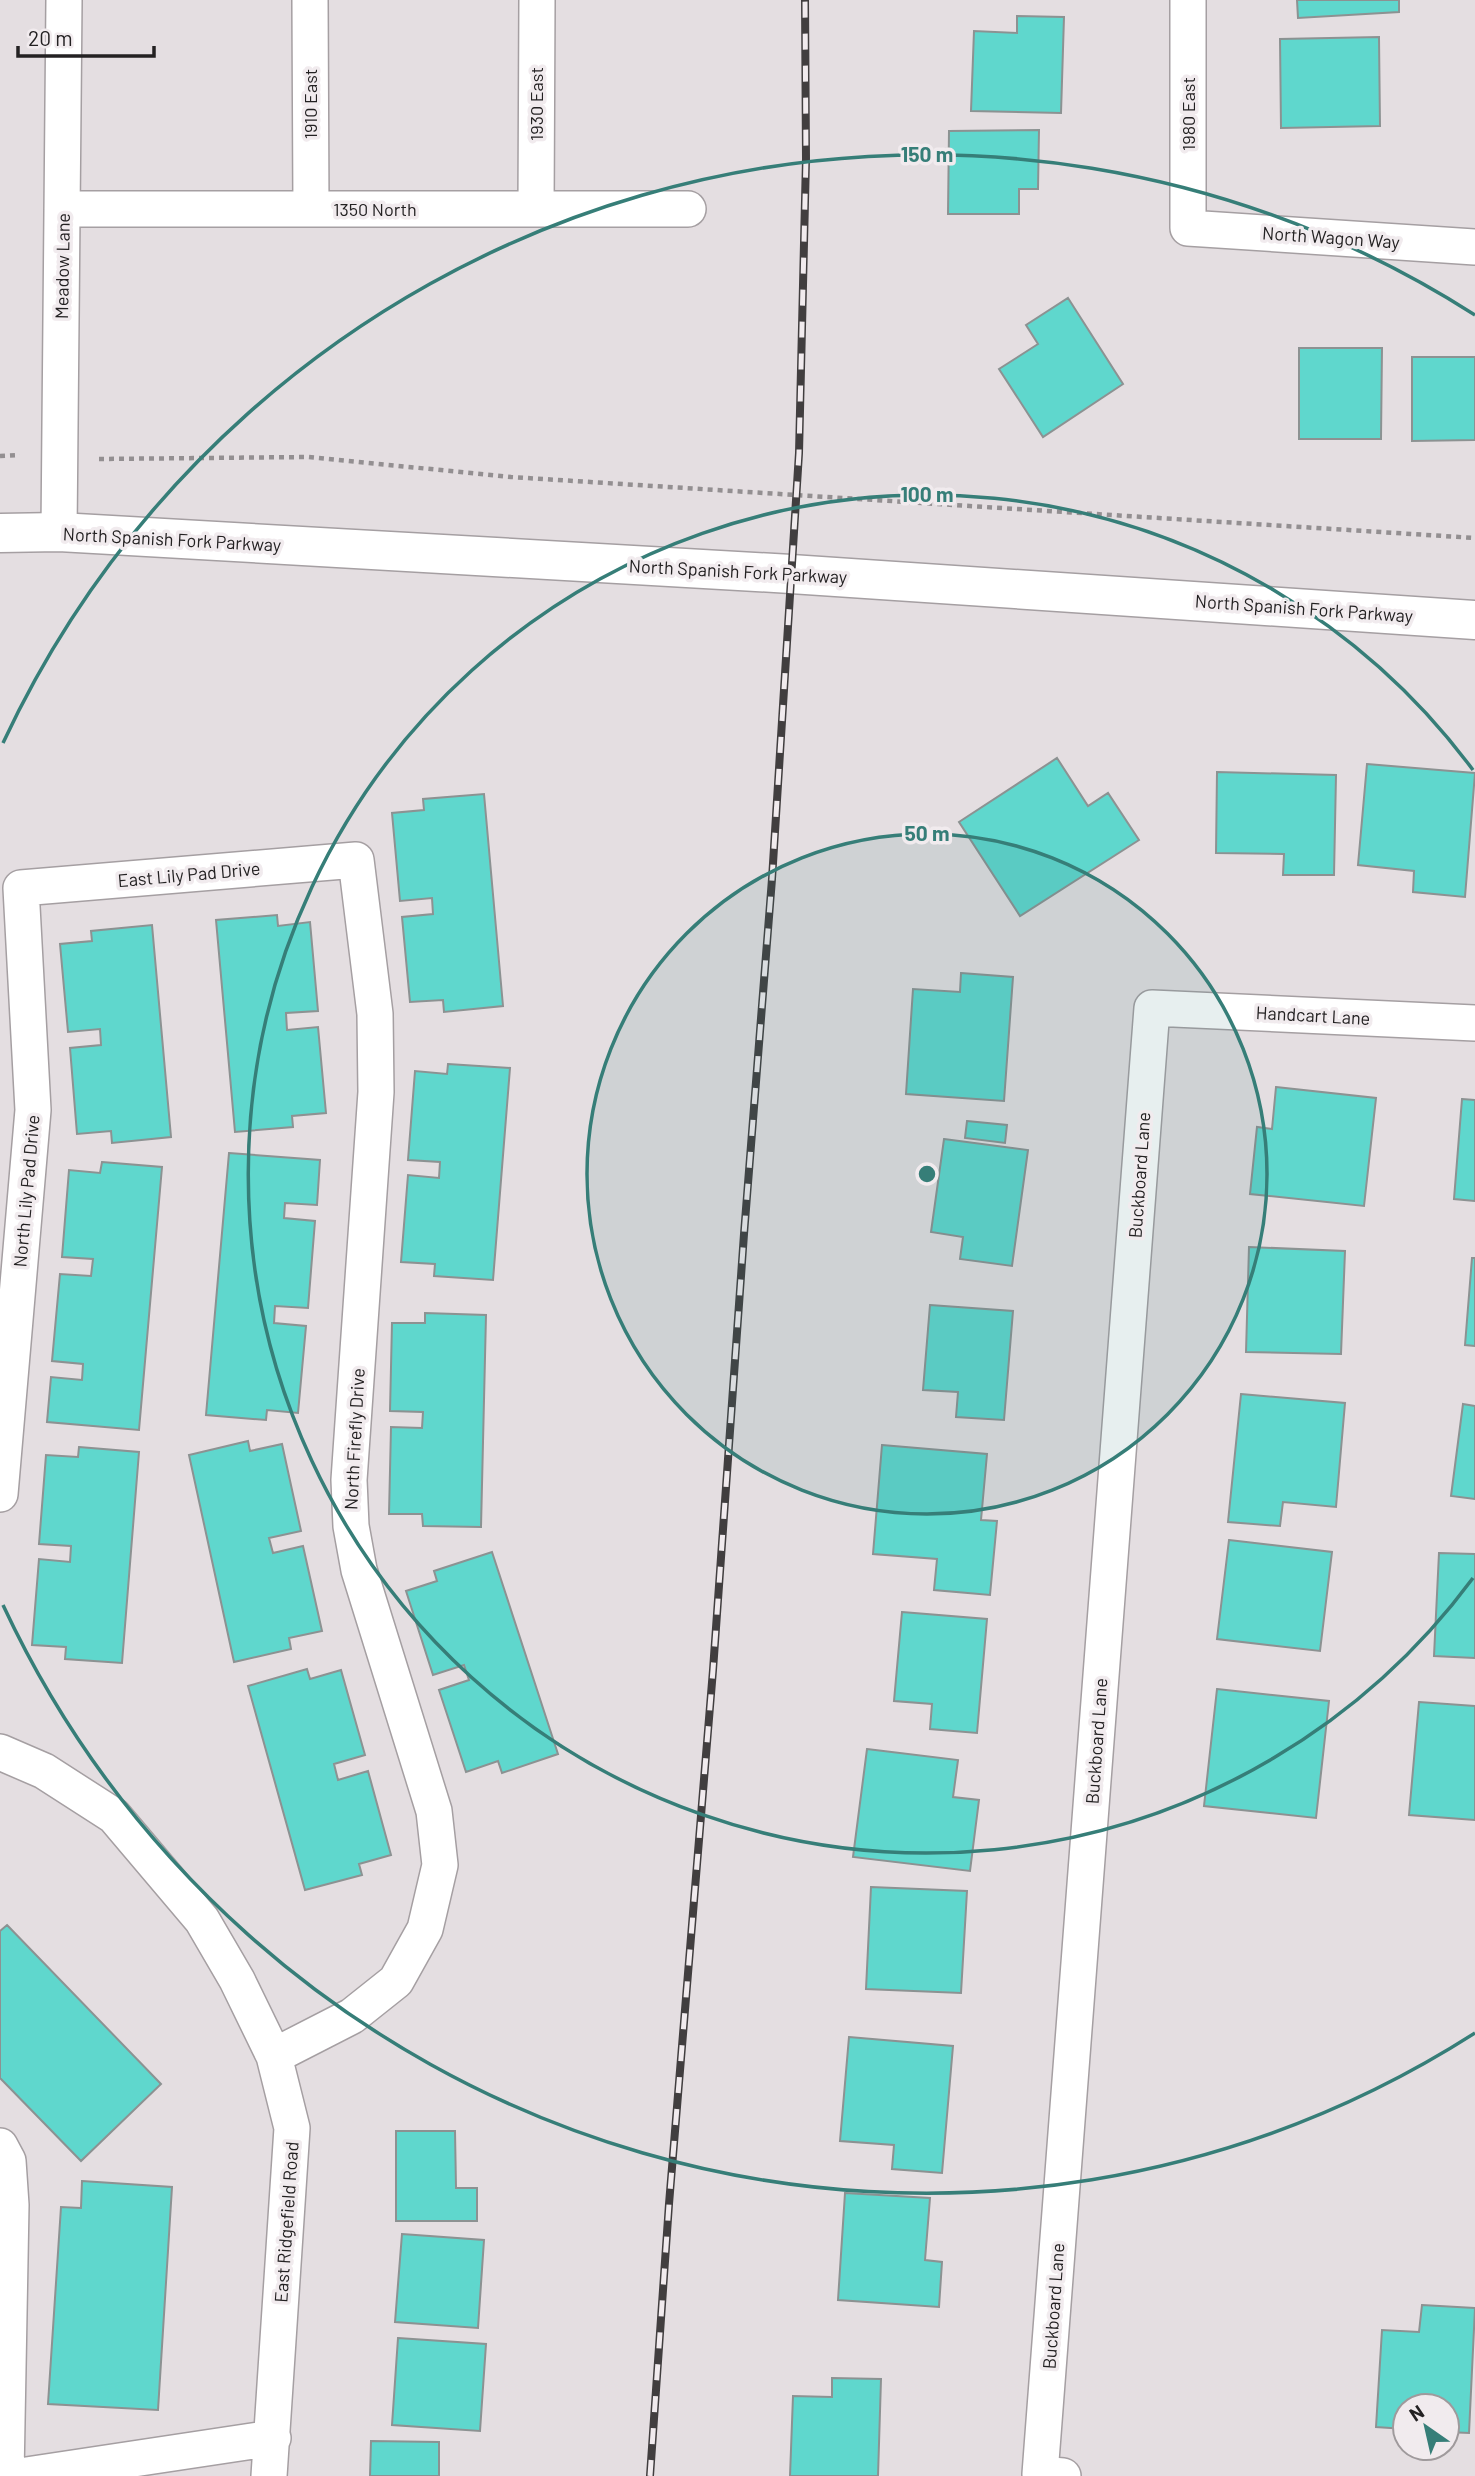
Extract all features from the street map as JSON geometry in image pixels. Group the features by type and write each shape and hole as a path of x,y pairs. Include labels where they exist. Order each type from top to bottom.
{"street":[{"name":"Meadow Lane","path":"59,532 64,0"},
{"name":"1910 East","path":"310,0 311,209"},
{"name":"1930 East","path":"536,209 537,0"},
{"name":"1980 East","path":"1188,0 1188,228"},
{"name":"1350 North","path":"62,209 688,209"},
{"name":"North Wagon Way","path":"1188,228 1475,247"},
{"name":"North Spanish Fork Parkway","path":"0,533 59,532 764,572 1475,620"},
{"name":"East Lily Pad Drive","path":"21,888 356,860"},
{"name":"North Firefly Drive","path":"274,2056 352,2016 396,1981 425,1929 440,1866 434,1811 359,1570 351,1526 349,1480 376,1092 375,1014 356,860"},
{"name":"North Lily Pad Drive","path":"0,1488 33,1110 21,888"},
{"name":"Handcart Lane","path":"1152,1008 1475,1023"},
{"name":"Buckboard Lane","path":"1052,2475 1152,1008"},
{"name":"East Ridgefield Road","path":"0,1752 44,1771 114,1816 202,1920 237,1980 274,2056 292,2128 270,2476"},
{"path":"0,2146 8,2161 11,2205 6,2476"},
{"path":"20,2476 273,2438"}],"path":[{"path":"0,456 18,455"},
{"path":"93,459 308,457 511,477 1475,538"}],"building":[{"path":"1297,0 1399,0 1399,12 1298,18"},
{"path":"1017,16 1064,17 1061,113 971,111 974,31 1017,33"},
{"path":"1379,37 1380,126 1281,128 1280,39"},
{"path":"1039,130 1038,189 1019,189 1019,214 948,214 949,131"},
{"path":"1068,298 1123,384 1043,437 999,369 1038,344 1026,325"},
{"path":"1299,348 1382,348 1381,439 1299,439"},
{"path":"1412,357 1475,357 1475,440 1412,441"},
{"path":"1057,758 1088,806 1108,793 1139,840 1020,916 959,822"},
{"path":"1367,764 1475,773 1465,897 1413,892 1414,871 1358,865"},
{"path":"1217,772 1336,775 1334,875 1283,875 1284,854 1216,853"},
{"path":"484,794 503,1006 444,1012 443,1000 410,1002 402,917 433,914 432,898 400,901 392,813 424,810 423,799"},
{"path":"277,915 278,926 310,922 318,1011 286,1013 287,1030 318,1027 326,1113 292,1116 293,1127 235,1132 216,920"},
{"path":"152,925 171,1137 112,1143 111,1131 77,1134 70,1048 101,1045 100,1029 68,1032 60,944 92,941 91,931"},
{"path":"961,973 1013,977 1004,1101 906,1094 913,989 960,992"},
{"path":"448,1064 510,1068 493,1280 434,1276 435,1264 401,1262 408,1175 439,1178 440,1162 408,1160 415,1071 447,1074"},
{"path":"1276,1087 1376,1098 1364,1206 1250,1194 1257,1127 1272,1129"},
{"path":"1462,1099 1475,1100 1475,1201 1454,1199"},
{"path":"967,1121 1007,1125 1005,1143 965,1138"},
{"path":"944,1139 1028,1150 1012,1266 960,1259 963,1237 931,1232"},
{"path":"229,1153 320,1160 317,1205 285,1203 284,1218 315,1221 308,1308 275,1306 274,1323 306,1326 298,1413 267,1410 266,1420 206,1415"},
{"path":"102,1162 162,1167 139,1430 47,1422 51,1377 82,1380 83,1364 52,1361 60,1274 91,1276 93,1259 62,1257 69,1170 100,1173"},
{"path":"1249,1247 1345,1251 1341,1354 1246,1352"},
{"path":"1472,1258 1475,1258 1475,1346 1465,1345"},
{"path":"930,1305 1013,1311 1004,1420 956,1417 958,1392 923,1390"},
{"path":"425,1313 486,1315 481,1527 423,1526 422,1514 389,1514 391,1427 422,1428 423,1412 390,1411 392,1323 425,1323"},
{"path":"1241,1394 1345,1403 1336,1507 1283,1502 1280,1526 1228,1522"},
{"path":"1463,1404 1475,1406 1475,1499 1451,1496"},
{"path":"248,1441 250,1451 282,1444 301,1531 269,1538 273,1553 303,1546 322,1631 289,1638 291,1649 234,1662 189,1455"},
{"path":"882,1445 987,1454 981,1520 997,1521 990,1595 934,1590 937,1559 873,1554"},
{"path":"79,1447 139,1452 122,1663 65,1659 66,1647 32,1645 39,1559 70,1562 71,1546 39,1544 46,1455 78,1457"},
{"path":"1229,1540 1332,1552 1320,1651 1217,1639"},
{"path":"492,1552 558,1754 502,1773 498,1761 466,1772 439,1690 469,1680 464,1665 433,1675 406,1591 437,1581 434,1571"},
{"path":"1439,1553 1475,1554 1475,1658 1434,1656"},
{"path":"902,1612 987,1619 977,1733 930,1729 932,1704 894,1701"},
{"path":"307,1669 310,1679 341,1670 365,1755 334,1764 338,1780 368,1771 391,1855 359,1864 362,1875 305,1890 248,1686"},
{"path":"1217,1689 1329,1701 1316,1818 1204,1806"},
{"path":"1419,1702 1475,1706 1475,1820 1409,1815"},
{"path":"867,1749 958,1760 953,1797 979,1800 970,1871 853,1857"},
{"path":"871,1887 967,1891 961,1993 866,1989"},
{"path":"7,1925 161,2084 81,2161 0,2078 0,1931"},
{"path":"849,2037 953,2046 942,2173 892,2169 894,2145 840,2141"},
{"path":"396,2131 455,2131 456,2188 477,2188 477,2221 396,2221"},
{"path":"82,2181 172,2187 158,2410 48,2404 61,2207 81,2208"},
{"path":"845,2193 930,2198 925,2260 942,2262 939,2307 838,2300"},
{"path":"402,2234 484,2240 478,2328 395,2322"},
{"path":"1422,2305 1475,2308 1469,2433 1461,2433 1461,2392 1391,2392 1391,2428 1376,2427 1382,2330 1419,2332"},
{"path":"398,2338 486,2344 480,2431 392,2425"},
{"path":"832,2378 881,2379 878,2476 790,2476 793,2396 832,2397"},
{"path":"371,2441 439,2442 439,2476 370,2476"}],"railway":[{"path":"650,2476 772,879 799,453 806,159 805,0"}]}
